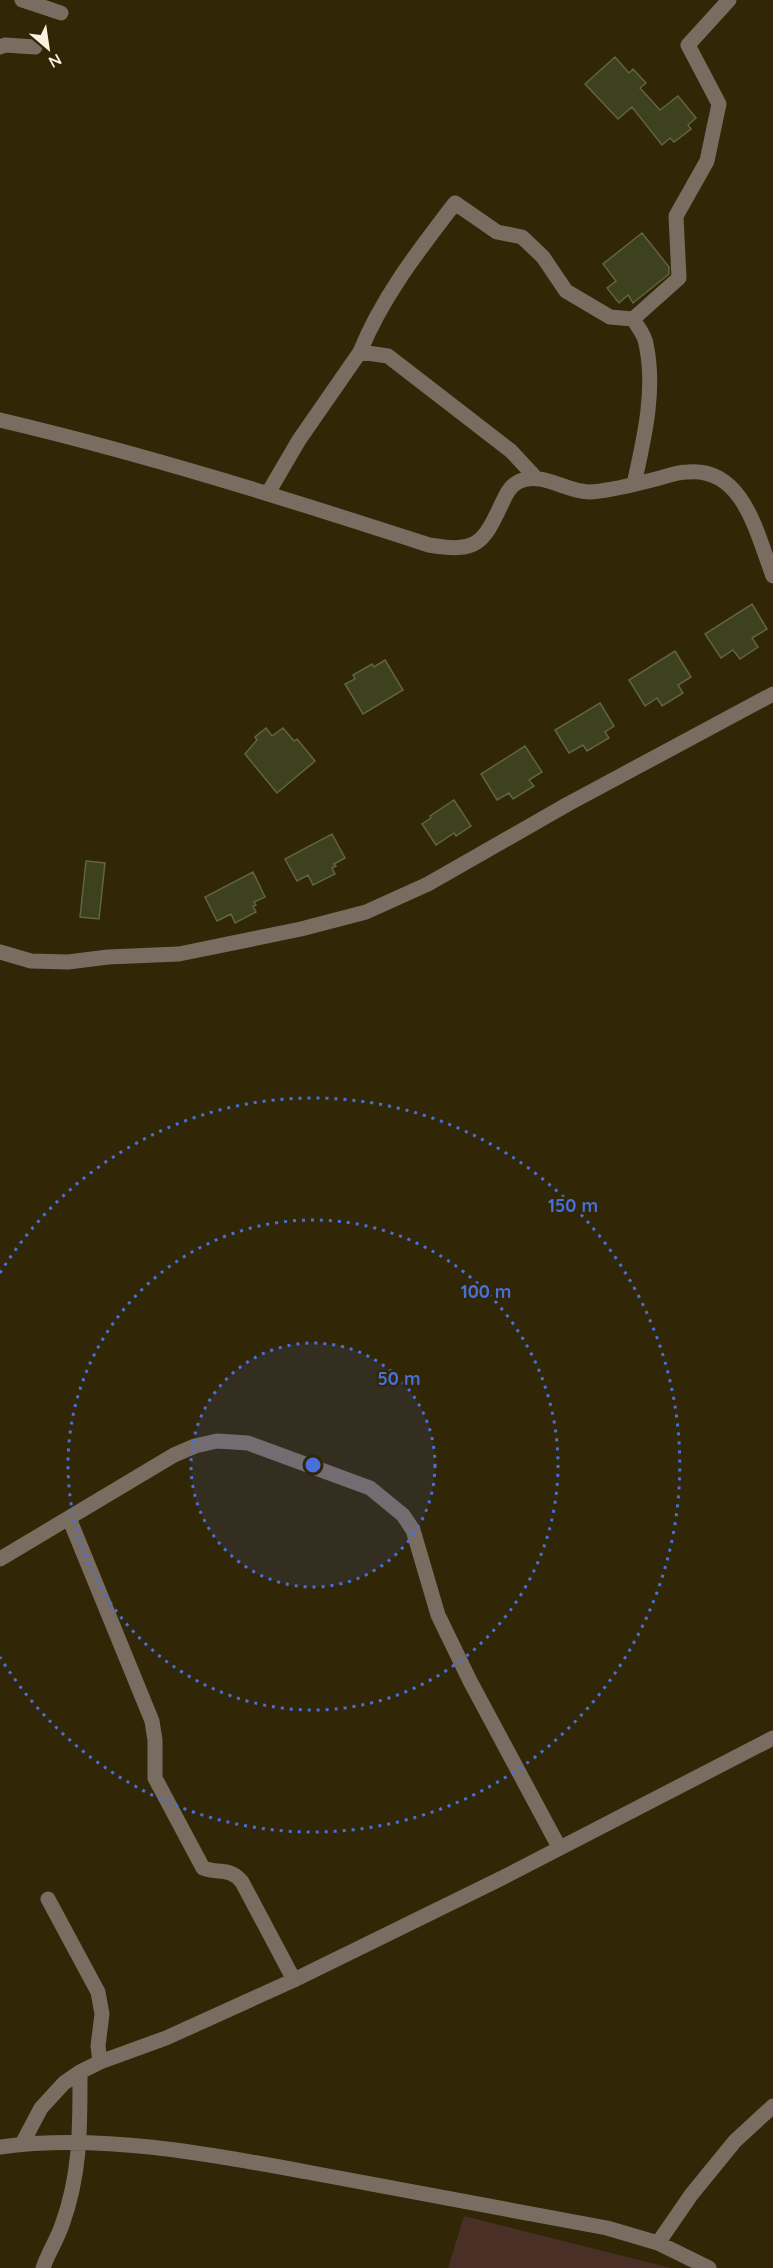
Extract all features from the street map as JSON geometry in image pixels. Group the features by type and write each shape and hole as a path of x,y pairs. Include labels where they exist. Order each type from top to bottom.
{"street":[{"path":"22,0 61,13"},
{"path":"268,493 298,440 360,352 370,327 400,276 455,203 497,232 522,237 543,257 566,291 610,316 633,319 679,278 676,216 707,160 719,104 688,45 729,0"},
{"path":"0,47 5,45 35,47"},
{"path":"633,319 646,342 650,383 647,426 634,484"},
{"path":"360,352 388,356 511,452 537,479"},
{"path":"0,420 67,436 268,493 429,545 471,546 480,541 489,532 512,486 525,479 537,479 572,490 589,492 689,471 709,473 728,483 745,507 773,576"},
{"path":"0,952 31,961 68,962 108,957 179,954 301,929 366,912 428,884 589,793 773,694"},
{"path":"1,1554 69,1518 174,1455 195,1446 218,1441 248,1443 370,1488 383,1496 403,1515 413,1530 438,1615 470,1680 560,1846"},
{"path":"69,1518 152,1721 157,1783 183,1829 198,1863 203,1868 212,1871 231,1872 242,1882 294,1980"},
{"path":"22,2144 41,2108 64,2083 80,2072 100,2062 166,2038 294,1980 504,1877 560,1846 773,1738"},
{"path":"48,1899 98,1992 102,2014 98,2046 100,2062"},
{"path":"43,2268 62,2226 76,2177 80,2143 80,2072"},
{"path":"658,2243 691,2195 735,2140 773,2106"},
{"path":"0,2147 22,2144 80,2143 234,2158 607,2228 658,2243 709,2268"}],"shaded area":[{"path":"464,2216 671,2268 448,2268"}],"building":[{"path":"615,57 629,73 633,69 646,83 640,88 660,110 678,96 696,118 688,125 691,129 674,142 670,138 662,145 632,107 618,119 585,84"},
{"path":"642,233 669,267 669,274 633,303 628,295 619,303 607,288 616,281 603,264"},
{"path":"752,604 767,629 752,638 758,647 740,659 733,650 721,658 705,634"},
{"path":"675,651 691,677 678,685 683,693 662,706 657,698 645,706 629,680"},
{"path":"385,660 403,690 363,714 345,684 355,679 353,675 372,664 374,667"},
{"path":"600,703 614,726 605,732 609,738 587,751 583,745 569,753 555,730"},
{"path":"266,728 272,736 283,728 294,741 297,739 315,761 277,793 245,754 257,740 255,737"},
{"path":"525,746 542,772 529,780 534,786 513,799 509,793 497,800 481,774"},
{"path":"454,800 471,826 456,836 454,833 436,845 422,824"},
{"path":"332,834 345,858 334,864 336,866 332,868 335,874 313,885 308,875 297,881 285,859"},
{"path":"86,861 105,863 99,919 80,917"},
{"path":"253,872 265,897 254,902 256,912 235,923 231,914 217,921 205,897"}]}
